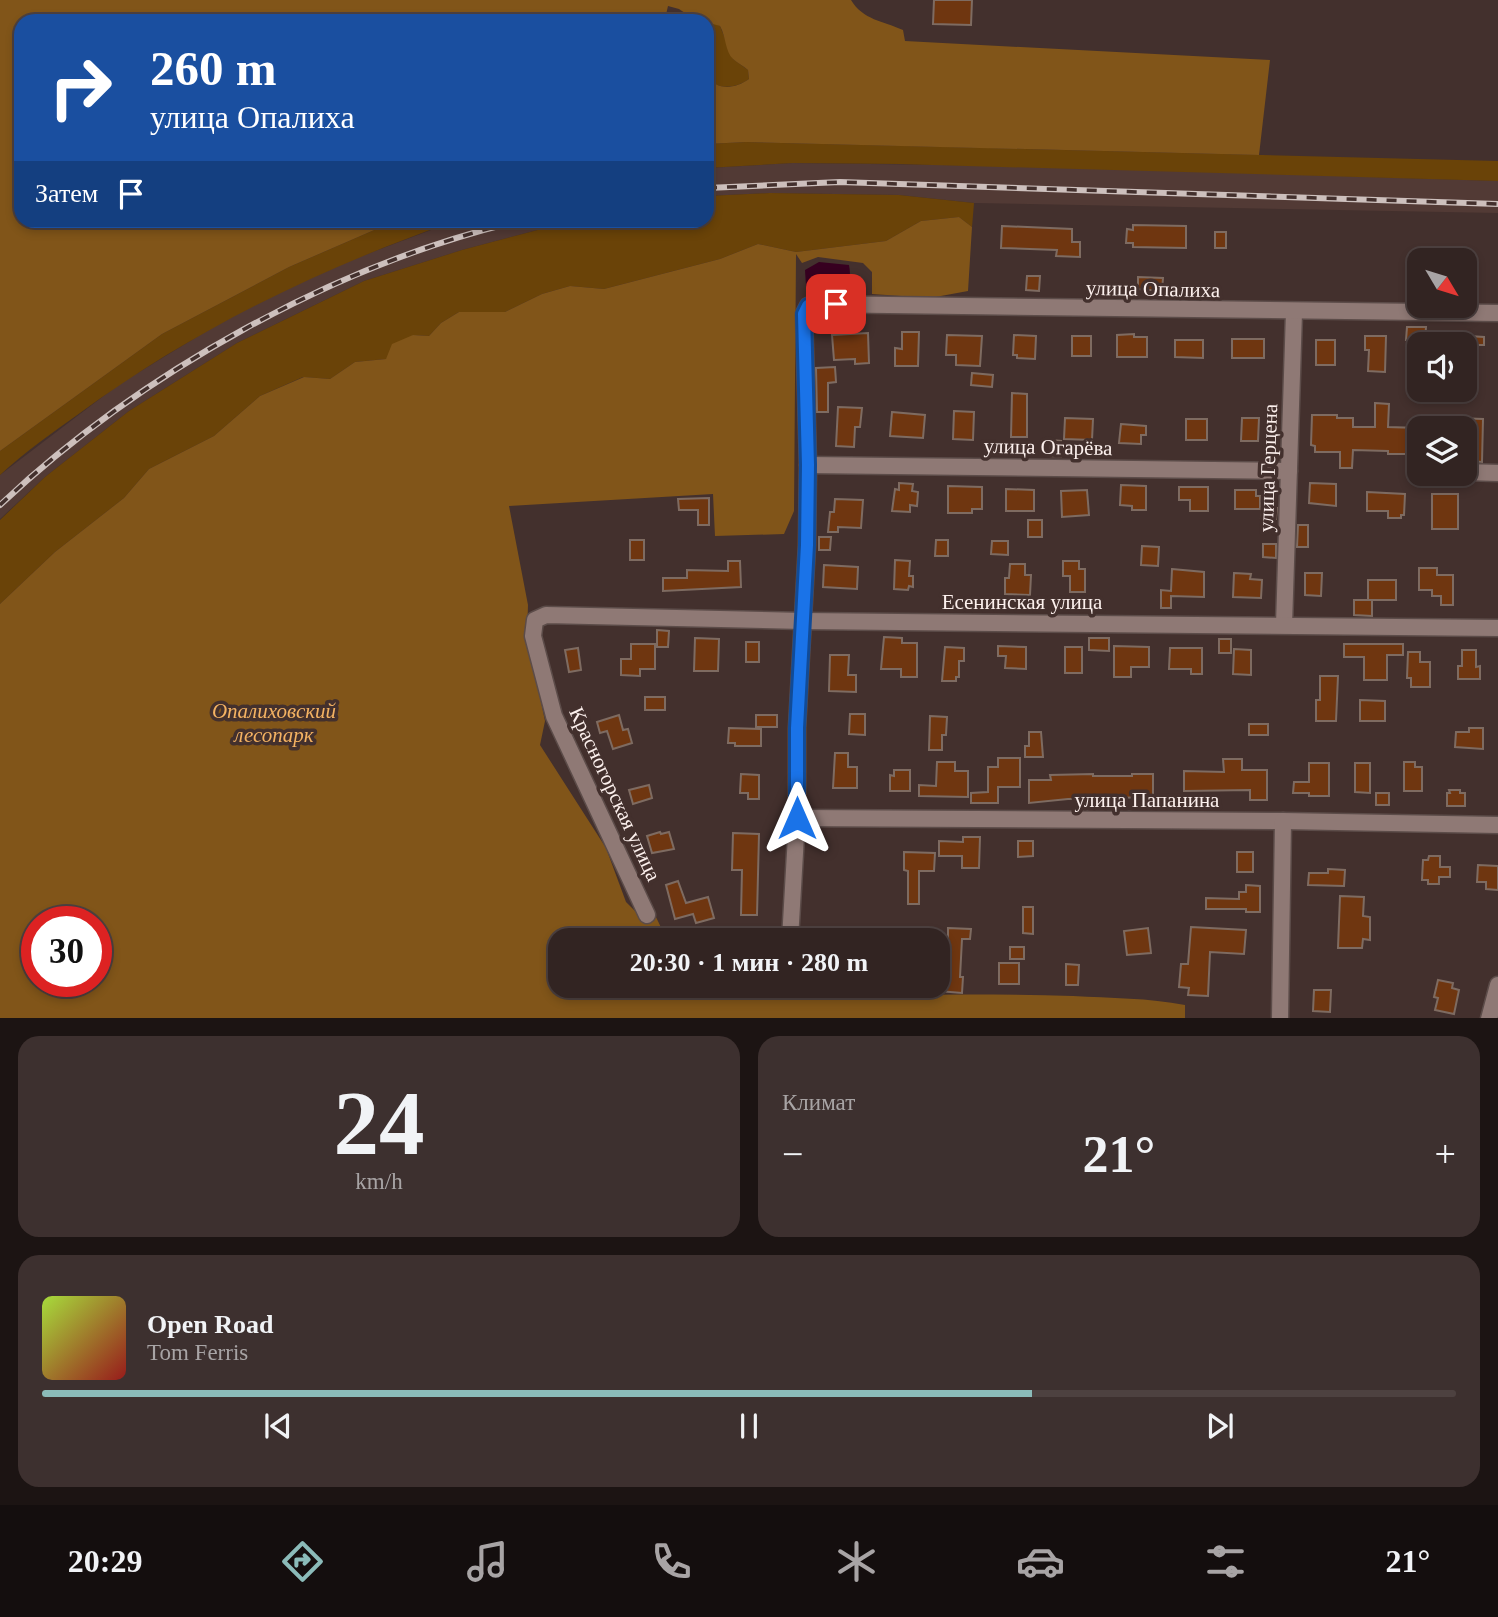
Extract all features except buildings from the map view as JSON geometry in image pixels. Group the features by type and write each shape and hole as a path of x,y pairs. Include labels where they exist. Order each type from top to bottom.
{"street":[{"name":"улица Опалиха","path":"808,465 804,314 808,306 815,304 1498,313"},
{"name":"улица Герцена","path":"1284,625 1294,312"},
{"name":"улица Огарёва","path":"808,465 1289,471"},
{"path":"791,928 797,818 797,728 807,545 808,465"},
{"path":"1477,472 1498,473"},
{"name":"Есенинская улица","path":"546,615 803,621 1498,628"},
{"name":"Красногорская улица","path":"546,615 535,620 533,636 554,716 647,915"},
{"name":"улица Папанина","path":"797,818 1498,825"},
{"path":"1280,1018 1283,821"},
{"path":"1489,1018 1498,985"}],"shaded area":[{"path":"714,24 720,26 733,59 748,70 749,79 728,87 714,83"},
{"path":"746,142 1498,161 1498,181 898,164 793,163 714,168 714,144"},
{"path":"793,163 1023,166 1498,181 1498,213 974,203 899,195 770,193 714,196 714,168"},
{"path":"770,193 899,195 974,203 972,227 959,217 921,221 886,241 796,252 758,244 720,259 604,289 570,286 542,294 505,312 459,312 441,323 429,336 413,335 386,359 355,362 330,379 303,377 260,396 214,436 149,469 124,498 55,552 0,604 0,520 45,477 129,411 237,343 364,281 462,250 545,228 714,228 714,196"},
{"path":"379,228 436,228 308,280 168,354 39,443 0,475 0,451 162,334 289,267"},
{"path":"436,228 545,228 462,250 364,281 237,343 129,411 45,477 0,519 0,475 118,385 223,321 338,265"},
{"path":"819,262 849,265 849,279 843,291 816,291 806,286 805,270"}],"green space":[{"path":"0,0 851,0 867,16 903,30 905,41 1270,60 1259,155 746,142 714,144 714,83 726,87 749,79 748,70 730,56 720,26 714,24 714,14 686,14 668,6 666,14 14,14 14,228 379,228 289,267 162,334 0,451"},
{"name":"Опалиховский лесопарк","path":"959,217 972,227 968,291 930,298 872,294 872,272 863,263 818,257 802,263 796,254 794,511 784,534 715,536 713,494 509,506 528,605 527,634 545,721 540,745 606,848 626,902 642,918 655,915 661,928 548,928 548,998 1073,996 1185,1005 1185,1018 0,1018 0,604 55,552 124,498 149,469 214,436 260,396 304,377 330,379 355,362 386,359 392,344 413,335 429,336 441,323 459,312 505,312 542,294 570,286 604,289 720,259 758,244 796,252 886,241 921,221"}],"railway":[{"path":"714,188 840,182 1498,204"},
{"path":"0,505 114,411 177,369 244,330 312,295 382,264 494,228"}],"route":[{"path":"797,818 797,728 807,545 804,314 808,306 836,304"}]}
